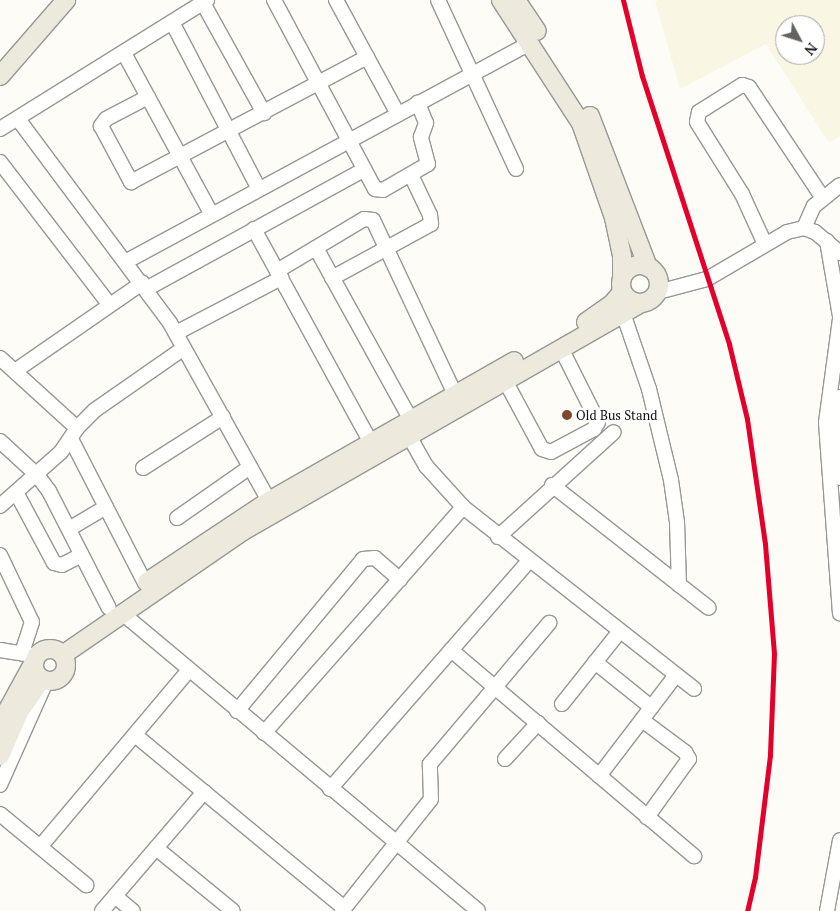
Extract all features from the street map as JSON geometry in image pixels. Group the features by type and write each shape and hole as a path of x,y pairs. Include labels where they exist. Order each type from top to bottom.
{"main road":[{"path":"0,61 54,0"},
{"path":"0,76 66,0"},
{"path":"501,0 581,123 614,218 622,256 622,284 632,302 640,304"},
{"path":"0,724 31,657 40,651 58,651 272,506 371,443 408,426 455,394 561,348 653,298 658,292 658,277 648,266 593,122 572,84 516,0"},
{"path":"116,611 145,583 408,426 502,375 593,318 613,303 633,266 648,266"},
{"path":"44,680 55,680 65,672 58,651"},
{"path":"31,657 44,680"},
{"path":"0,756 19,712 44,680"}],"street":[{"path":"274,0 371,186 379,191 424,167 428,159 421,137 426,123 418,104"},
{"path":"336,0 398,114"},
{"path":"438,0 516,169"},
{"path":"0,129 205,1 264,113"},
{"path":"172,22 259,189"},
{"path":"127,261 530,43"},
{"path":"124,53 212,215"},
{"path":"148,97 106,119 101,126 128,180 136,183 367,56"},
{"path":"764,242 742,194 697,122 699,112 742,85 749,87 822,197"},
{"path":"18,119 127,261 176,333 272,506"},
{"path":"0,162 109,304"},
{"path":"15,371 109,304 363,170"},
{"path":"332,278 431,224 430,214 411,175"},
{"path":"804,228 814,206 822,197 840,185"},
{"path":"176,333 279,275 316,248 369,218 375,224 387,248 455,394"},
{"path":"658,292 707,279 764,242 787,232 804,228 827,241 840,253"},
{"path":"254,229 371,443"},
{"path":"827,241 835,263 840,318 826,423 840,613"},
{"path":"316,248 408,426 426,466 462,507 498,538 694,689"},
{"path":"624,313 649,389 671,480 678,522 679,584"},
{"path":"0,506 17,494 37,475 95,410 184,348"},
{"path":"502,375 545,451 551,452 594,429 598,422 561,348"},
{"path":"0,358 15,371 74,433 106,507 145,583"},
{"path":"840,397 837,417 840,478"},
{"path":"143,468 223,417"},
{"path":"498,538 552,485 614,432"},
{"path":"0,441 37,475 116,611 478,911"},
{"path":"177,518 250,467"},
{"path":"552,485 709,608"},
{"path":"17,494 54,563 62,565 82,555"},
{"path":"68,529 106,507"},
{"path":"264,733 462,507"},
{"path":"0,555 32,622 31,657 0,650"},
{"path":"237,711 363,559 375,558 400,580"},
{"path":"330,789 529,561"},
{"path":"134,735 343,909 431,799 430,764 549,623"},
{"path":"562,704 620,631"},
{"path":"451,650 694,856"},
{"path":"596,662 651,707"},
{"path":"40,847 189,670"},
{"path":"599,776 676,675"},
{"path":"0,785 44,680"},
{"path":"642,720 685,752 689,759 647,817"},
{"path":"505,759 538,723"},
{"path":"102,911 204,792"},
{"path":"0,814 86,885"},
{"path":"826,911 840,840"},
{"path":"156,848 233,911"},
{"path":"115,896 133,911"}],"shaded area":[{"path":"840,0 840,136 829,143 779,65 825,65 825,15 775,15 775,58 766,44 680,89 655,1"}],"transit line":[{"path":"623,0 642,76 729,344 747,419 765,544 774,654 770,755 755,877 747,911"}],"place":[{"name":"Old Bus Stand","path":"567,415"}]}
